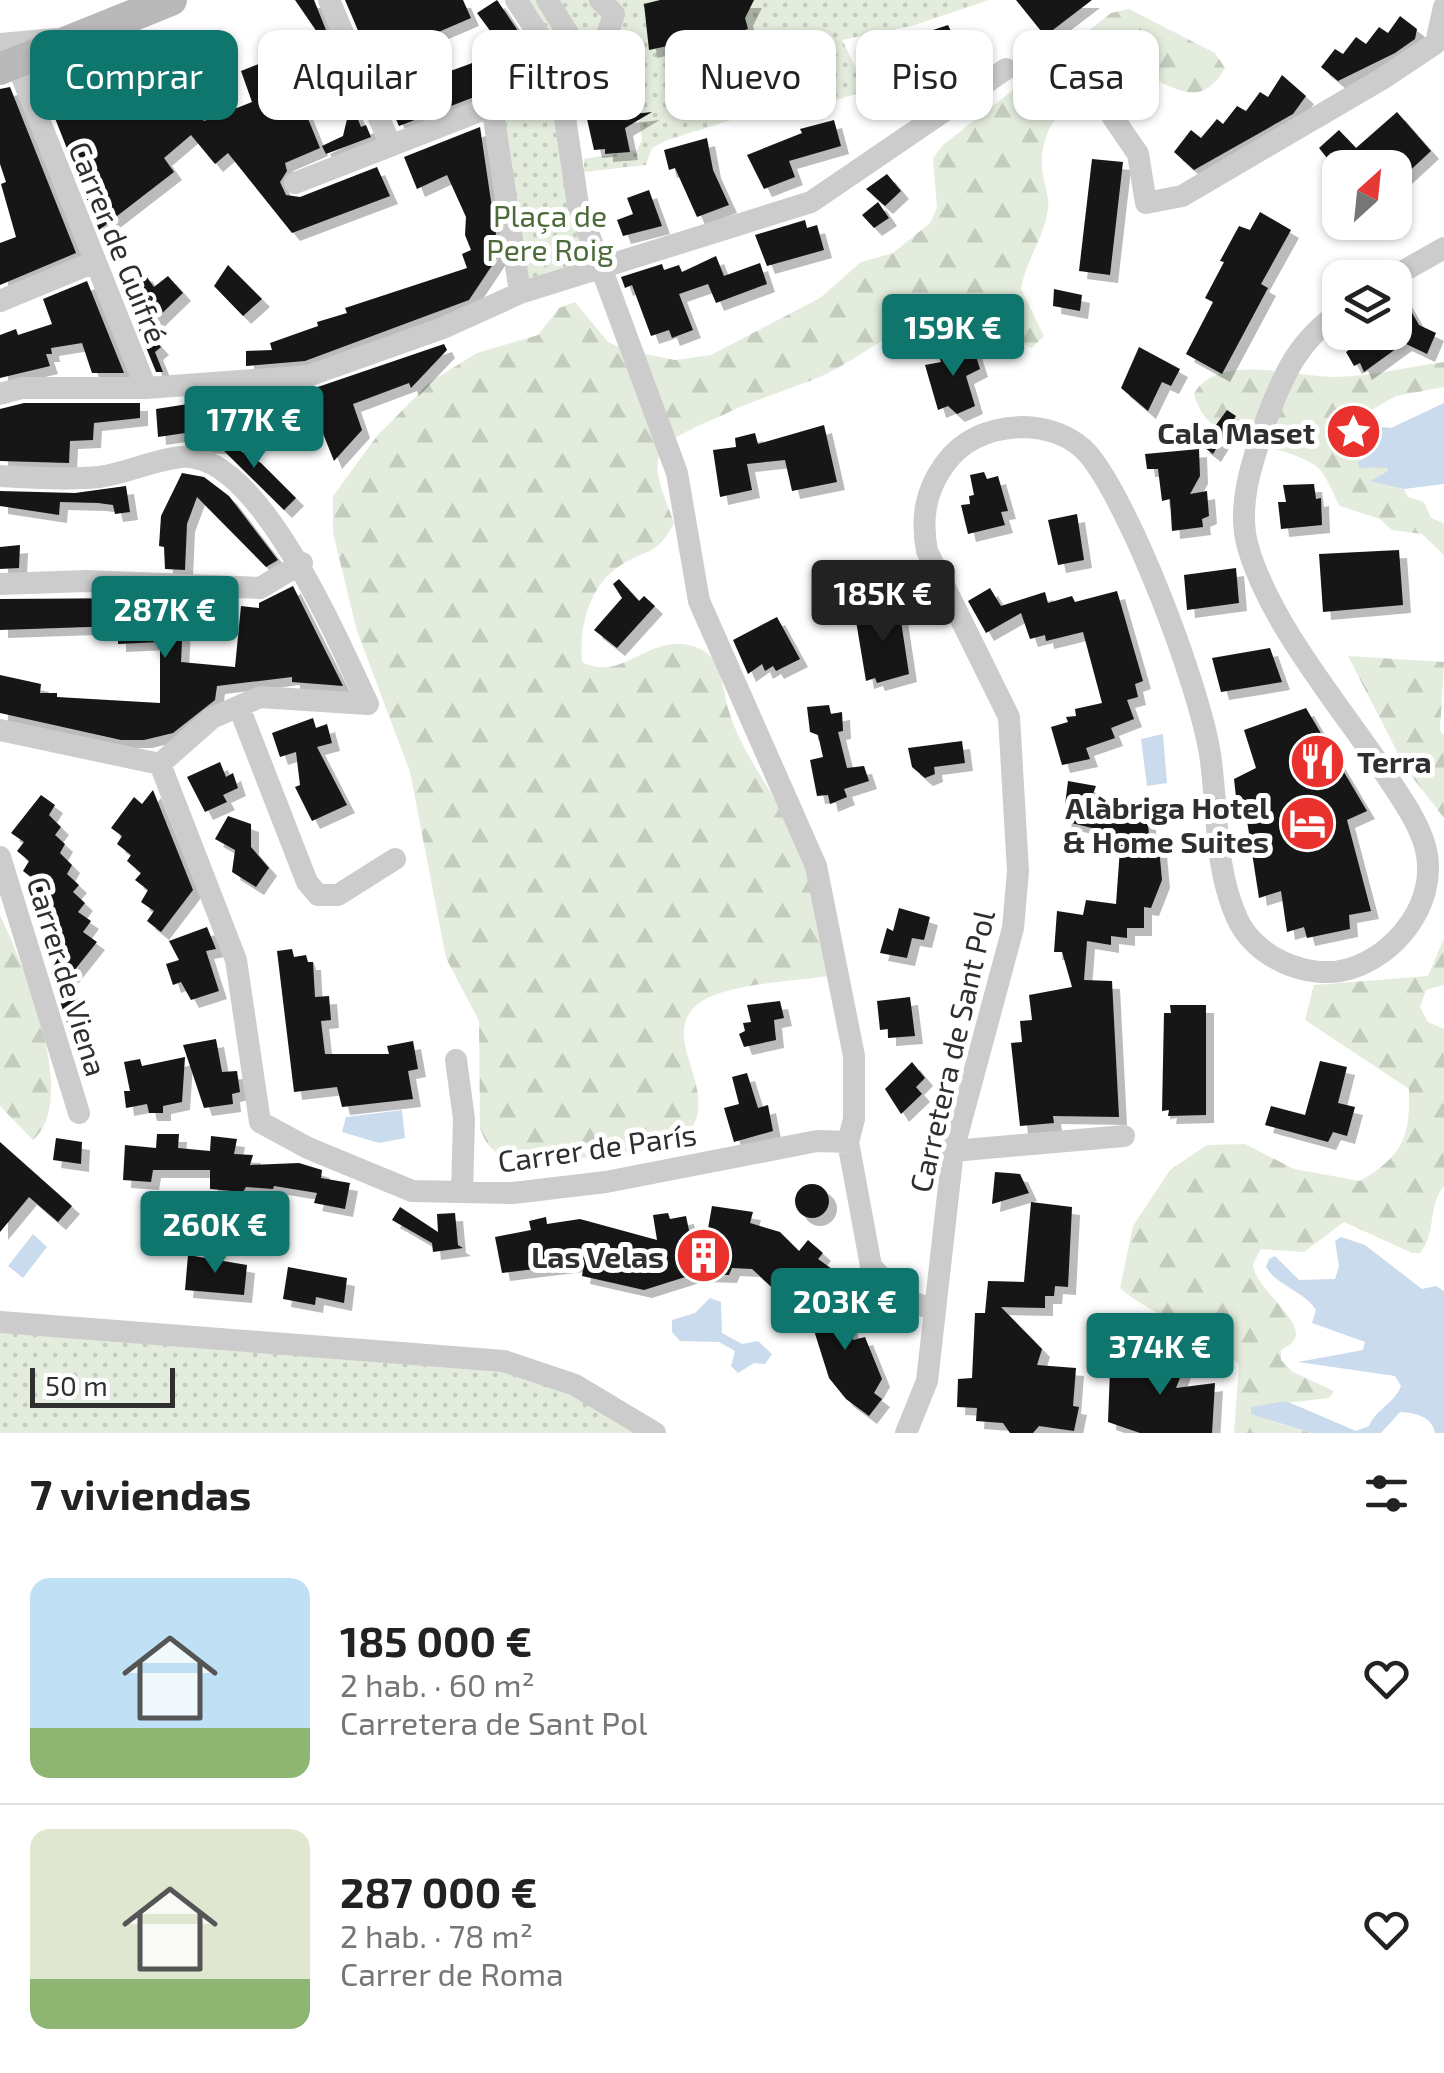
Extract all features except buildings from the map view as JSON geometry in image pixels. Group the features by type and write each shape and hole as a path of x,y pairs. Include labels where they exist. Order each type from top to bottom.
{"main road":[{"path":"5,58 78,37 171,0"}],"street":[{"path":"329,0 390,144"},
{"path":"516,0 535,30"},
{"path":"547,0 572,40 592,49 606,38 614,14 600,0"},
{"path":"1115,120 1138,154 1146,203 1182,196 1382,80 1436,42 1444,7"},
{"name":"Carrer de Guifré","path":"5,58 146,388"},
{"path":"0,394 22,388 146,388 308,376 443,328 520,293 811,202 1006,68"},
{"path":"295,183 472,113"},
{"path":"494,120 520,293"},
{"path":"565,120 578,205 677,473 700,601 816,866 854,1056 854,1119 848,1142 871,1266 899,1297 934,1310"},
{"path":"1412,266 1444,248"},
{"path":"0,301 92,263"},
{"name":"Carretera de Sant Pol","path":"906,1433 928,1381 953,1150 1013,928 1018,871 1009,716 927,551 922,525 926,504 940,470 957,447 997,428 1033,427 1064,435 1087,452 1114,494 1182,655 1210,751 1228,890 1238,920 1256,945 1297,967 1346,970 1377,957 1394,943 1421,905 1428,880 1427,854 1420,832 1260,582 1246,542 1243,504 1256,449 1284,374 1302,342 1322,326"},
{"path":"0,476 100,477 184,457 204,462 233,481 302,563 368,704 260,698 212,718 160,764 0,730"},
{"path":"0,584 87,581 260,588 302,563"},
{"path":"238,707 307,882 318,896 338,895 395,860"},
{"name":"Carrer de París","path":"160,764 236,960 260,1122 308,1148 412,1192 513,1193 606,1182 817,1141 848,1142"},
{"name":"Carrer de Viena","path":"0,858 79,1113"},
{"path":"456,1060 464,1119 462,1192"},
{"path":"953,1150 1124,1136"},
{"path":"0,1322 504,1361 575,1385 655,1433"}],"green space":[{"path":"526,0 989,0 912,26 856,30 856,37 842,40 856,68 856,94 836,100 836,30 665,30 665,120 731,120 665,141 652,148 646,165 584,172 584,159 637,150 642,140 639,120 645,120 645,30 539,30"},
{"path":"1129,9 1215,53 1225,68 1206,89 1176,89 1159,80 1159,30 1089,30 1111,13"},
{"path":"1013,90 1013,120 1056,120 1044,143 1042,163 1048,209 1021,289 1044,336 1032,348 979,312 959,308 942,311 907,326 822,376 683,433 662,450 658,467 674,523 657,546 610,573 588,608 582,635 582,662 597,667 611,667 665,645 696,647 711,657 722,679 733,724 800,849 835,975 716,994 689,1014 684,1031 698,1108 693,1127 676,1145 558,1159 512,1158 498,1153 480,1128 479,1021 446,958 410,772 357,631 333,533 333,496 377,436 430,382 477,353 538,335 559,308 575,302 608,342 625,350 675,360 711,355 820,298 861,262 893,253 930,223 937,208 933,158 975,120 993,120 993,106"},
{"name":"Plaça de Pere Roig","path":"494,120 563,120 598,267 520,293"},
{"path":"1444,362 1444,387 1396,396 1342,427 1348,449 1386,467 1388,471 1372,481 1404,489 1408,497 1424,502 1431,518 1444,523 1444,555 1422,534 1392,530 1380,519 1340,506 1316,466 1300,457 1245,441 1213,425 1194,394 1205,381 1238,370 1335,377"},
{"path":"1348,656 1444,662 1440,731 1444,735 1444,818 1406,769"},
{"path":"0,915 33,997 49,1064 51,1094 46,1121 33,1140 0,1106"},
{"path":"1444,938 1444,985 1426,990 1420,1007 1428,1022 1444,1029 1444,1186 1435,1203 1425,1245 1420,1253 1412,1253 1344,1222 1304,1252 1261,1249 1253,1264 1255,1273 1287,1314 1296,1333 1293,1342 1281,1351 1281,1360 1293,1372 1334,1391 1329,1398 1251,1407 1275,1422 1311,1433 1234,1433 1239,1365 1212,1342 1120,1288 1133,1226 1170,1170 1207,1145 1245,1144 1294,1169 1360,1181 1386,1163 1405,1133 1409,1089 1305,1020 1314,985 1428,976"},
{"path":"0,1333 503,1369 575,1393 643,1433 0,1433"}],"water":[{"path":"1444,403 1444,484 1404,489 1370,481 1388,471 1386,467 1359,468 1358,462 1367,457 1360,451 1366,425 1391,428"},
{"path":"1163,734 1167,783 1147,786 1141,739"},
{"path":"402,1110 405,1138 379,1143 342,1132 346,1117"},
{"path":"33,1234 47,1247 23,1278 8,1266"},
{"path":"1341,1237 1365,1245 1422,1289 1436,1286 1444,1291 1444,1433 1435,1433 1427,1419 1406,1412 1400,1412 1381,1433 1311,1433 1251,1414 1251,1407 1286,1401 1356,1431 1369,1426 1398,1392 1401,1386 1395,1376 1298,1362 1363,1350 1365,1342 1312,1323 1316,1310 1311,1303 1266,1267 1275,1256 1299,1280 1335,1279 1339,1266 1335,1241"},
{"path":"710,1298 721,1302 722,1333 742,1344 758,1341 772,1354 765,1364 754,1363 738,1373 731,1366 735,1351 719,1342 680,1341 672,1332 672,1320 695,1313"}],"place":[{"name":"Cala Maset","path":"1354,432"},
{"name":"Terra","path":"1318,761"},
{"name":"Alàbriga Hotel & Home Suites","path":"1308,824"},
{"name":"Las Velas","path":"703,1256"}]}
